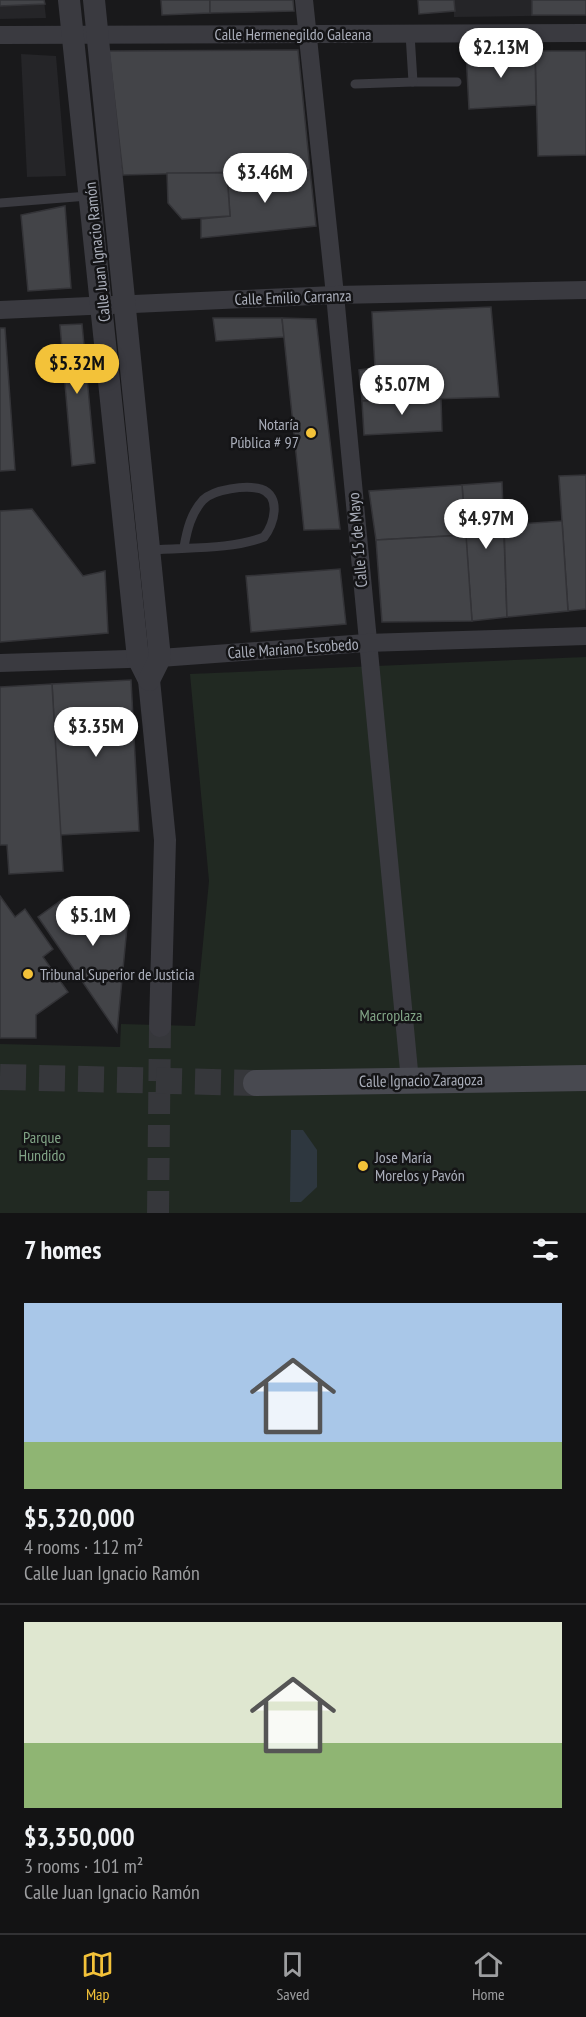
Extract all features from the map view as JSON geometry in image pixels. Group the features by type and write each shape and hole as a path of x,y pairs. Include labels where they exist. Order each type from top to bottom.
{"main road":[{"name":"Calle Ignacio Zaragoza","path":"256,1083 586,1078"}],"street":[{"name":"Calle Juan Ignacio Ramón","path":"69,0 103,307 149,658"},
{"name":"Calle Juan Ignacio Ramón","path":"94,0 151,550 149,658"},
{"name":"Calle 15 de Mayo","path":"304,0 335,295 366,643 410,1081"},
{"name":"Calle Hermenegildo Galeana","path":"0,35 586,33"},
{"name":"Calle Emilio Carranza","path":"0,310 335,295 586,290"},
{"name":"Calle Mariano Escobedo","path":"0,663 149,658 366,643 586,636"},
{"path":"149,658 149,680 165,840 160,1026"}],"lane":[{"path":"410,34 413,82"},
{"path":"355,84 457,82"},
{"path":"0,202 91,196"},
{"path":"151,550 184,547 255,540 264,537 274,518 271,496 263,490 249,488 208,496 194,513 184,547"}],"shaded area":[{"path":"0,0 44,0 46,18 0,19"},
{"path":"418,0 586,0 586,15 454,17 454,11 419,14"},
{"path":"21,54 56,56 66,176 27,177"},
{"path":"291,1130 303,1130 317,1150 317,1187 301,1202 290,1202"}],"green space":[{"name":"Macroplaza","path":"586,657 586,1213 0,1213 0,1044 120,1047 121,1024 195,1026 209,881 190,674"}],"building":[{"path":"0,0 44,0 45,4 0,6"},
{"path":"161,0 210,0 210,13 162,15"},
{"path":"210,0 293,0 294,11 210,13"},
{"path":"418,0 454,0 455,11 419,14"},
{"path":"532,0 586,0 586,15 532,15"},
{"path":"298,50 310,170 123,175 109,51"},
{"path":"535,51 586,51 586,155 538,156"},
{"path":"535,51 536,105 469,109 466,52"},
{"path":"310,170 316,226 201,238 201,219 230,216 227,173"},
{"path":"167,173 227,173 230,216 182,219 168,203"},
{"path":"65,206 71,288 28,291 21,215"},
{"path":"491,307 499,397 362,401 359,370 375,368 372,312"},
{"path":"213,318 282,318 284,337 216,341"},
{"name":"Notaría Pública # 97","path":"282,318 316,319 340,529 304,530"},
{"path":"82,324 95,463 72,466 60,325"},
{"path":"0,328 5,328 15,470 0,471"},
{"path":"441,399 442,431 364,435 362,401"},
{"path":"586,475 586,609 568,611 559,476"},
{"path":"502,482 507,617 472,621 462,485"},
{"path":"462,485 466,535 376,540 369,491"},
{"path":"32,509 83,576 105,571 108,633 0,642 0,511"},
{"path":"562,521 568,611 507,617 504,525"},
{"path":"466,535 472,621 382,622 376,540"},
{"path":"340,569 346,624 251,632 246,576"},
{"path":"131,680 139,831 60,835 52,684"},
{"path":"52,684 63,871 9,874 7,845 0,845 0,687"},
{"name":"Tribunal Superior de Justicia","path":"0,896 15,917 25,909 53,949 43,957 68,992 36,1015 36,1038 0,1038"},
{"path":"63,899 129,906 117,1032 38,917"}],"tunnel":[{"path":"158,1213 160,1026"},
{"path":"0,1077 256,1083"}],"place":[{"name":"Notaría Pública # 97","path":"311,433"},
{"name":"Tribunal Superior de Justicia","path":"28,974"},
{"name":"Jose María Morelos y Pavón","path":"363,1166"}],"park label":[{"name":"Parque Hundido","path":"42,1146"}]}
